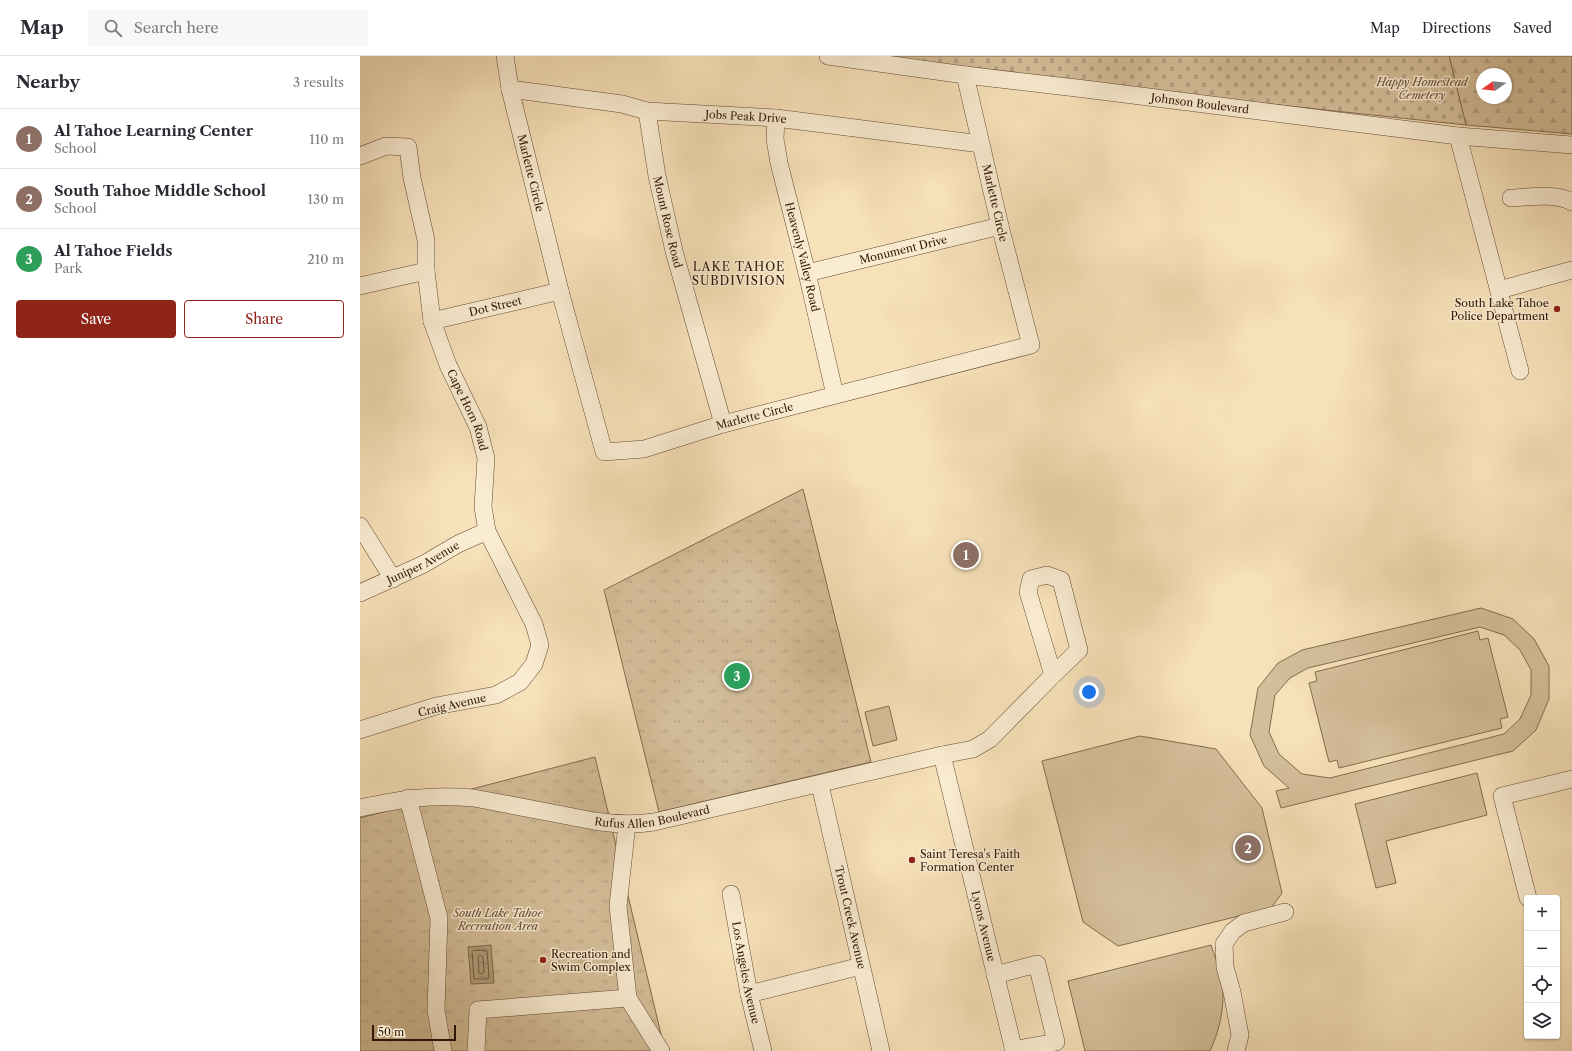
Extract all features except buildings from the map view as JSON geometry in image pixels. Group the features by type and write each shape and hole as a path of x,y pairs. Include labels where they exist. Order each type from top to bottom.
{"street":[{"name":"Marlette Circle","path":"505,56 510,89 560,291 604,452 644,449 723,424 1031,345 1000,226 965,75"},
{"name":"Johnson Boulevard","path":"828,56 965,75 1458,136 1572,145"},
{"name":"Jobs Peak Drive","path":"510,89 622,104 647,111 776,118 981,144"},
{"name":"Mount Rose Road","path":"647,111 657,176 674,251 723,424"},
{"name":"Heavenly Valley Road","path":"776,118 775,139 779,163 807,273 834,395"},
{"path":"1458,136 1520,371"},
{"name":"Cape Horn Road","path":"360,156 386,146 408,147 412,178 426,240 426,271 432,321 448,365 478,427 486,458 483,507 487,532 534,624 540,645 534,664"},
{"path":"1511,198 1537,196 1566,199 1572,202"},
{"name":"Monument Drive","path":"807,273 1000,226"},
{"path":"1499,290 1572,270"},
{"path":"360,286 426,271"},
{"name":"Dot Street","path":"432,321 560,291"},
{"path":"360,526 393,579"},
{"name":"Juniper Avenue","path":"360,593 424,564 458,544 487,532"},
{"name":"Rufus Allen Boulevard","path":"360,808 408,798 439,796 474,798 594,821 627,824 654,822 973,749 990,739 1079,650 1061,580 1047,574 1031,579 1028,592 1053,675"},
{"name":"Craig Avenue","path":"360,730 436,706 496,695 520,682 534,664"},
{"name":"Lyons Avenue","path":"942,755 1014,1051"},
{"path":"1527,895 1502,796 1572,779"},
{"name":"Trout Creek Avenue","path":"820,785 881,1051"},
{"path":"408,798 439,918 436,1010 443,1051"},
{"path":"627,824 618,906 628,998 661,1051"},
{"name":"Los Angeles Avenue","path":"731,894 749,994 763,1051"},
{"path":"1236,1051 1240,1036 1235,1004 1225,967 1224,944 1233,931 1244,923 1284,912"},
{"path":"995,975 1037,964 1056,1042 1014,1051"},
{"path":"749,994 861,966"},
{"path":"476,1051 478,1010 628,998"}],"green space":[{"name":"Happy Homestead Cemetery","path":"872,56 1449,56 1466,125 1017,77"},
{"path":"1449,56 1572,56 1572,134 1466,125"},
{"path":"803,489 871,762 659,812 604,590"},
{"path":"1481,608 1513,619 1534,639 1549,666 1549,699 1536,730 1513,751 1281,808 1276,791 1289,788 1264,766 1250,735 1258,688 1278,663 1302,650","holes":["1480,627 1504,635 1520,650 1531,670 1531,695 1520,719 1504,734 1330,778 1302,774 1279,754 1269,732 1275,695 1290,678 1308,668"]},
{"path":"1478,631 1480,640 1488,638 1508,717 1500,719 1502,728 1339,768 1337,760 1329,762 1309,683 1317,681 1315,672"},
{"path":"889,706 897,740 873,746 865,712"},
{"path":"1140,736 1216,749 1262,808 1282,893 1271,908 1118,946 1083,922 1042,761"},
{"name":"South Lake Tahoe Recreation Area","path":"595,757 665,1051 360,1051 360,818"},
{"path":"1477,773 1487,815 1386,841 1396,883 1376,888 1355,804"},
{"path":"1211,945 1220,971 1223,1004 1220,1023 1210,1051 1085,1051 1068,981"}],"water":[{"path":"491,945 494,983 471,984 468,947"}],"place":[{"name":"South Lake Tahoe Police Department","path":"1557,309"},
{"name":"Al Tahoe Learning Center","path":"966,555"},
{"name":"Al Tahoe Fields","path":"737,676"},
{"name":"South Tahoe Middle School","path":"1248,848"},
{"name":"Saint Teresa's Faith Formation Center","path":"912,860"},
{"name":"Recreation and Swim Complex","path":"543,960"}],"district":[{"name":"LAKE TAHOE SUBDIVISION","path":"739,274"}]}
